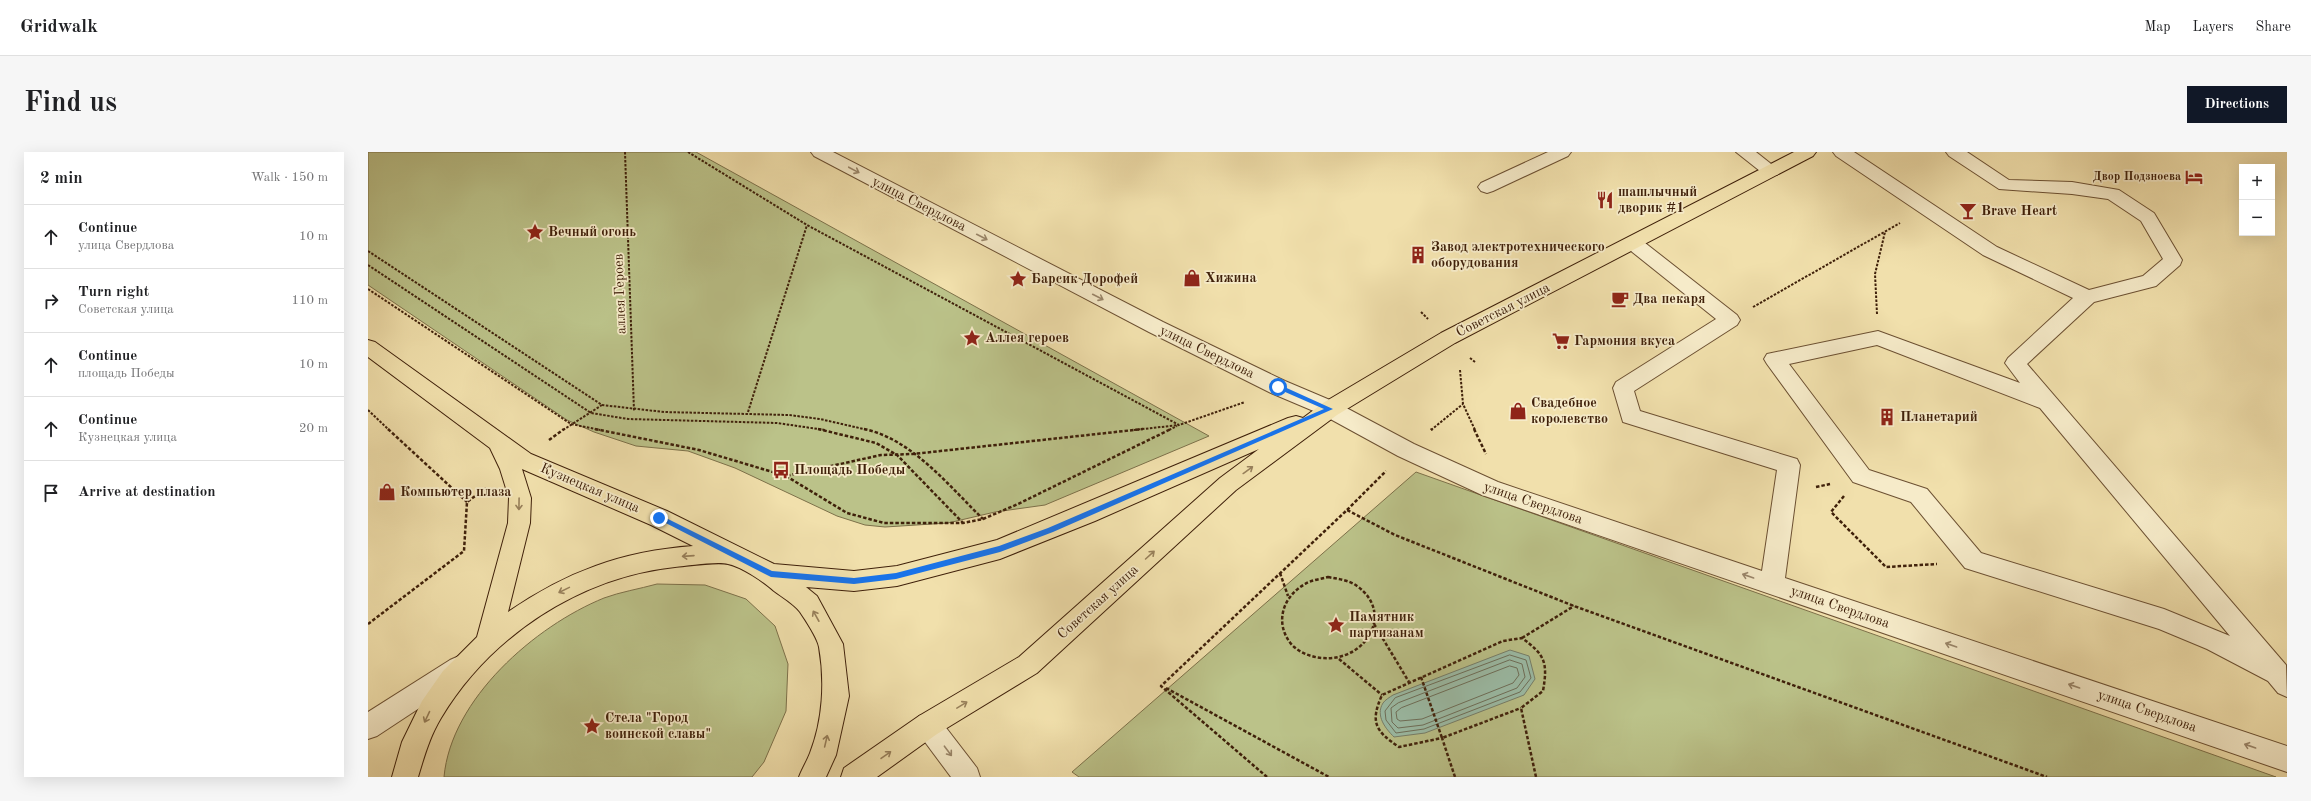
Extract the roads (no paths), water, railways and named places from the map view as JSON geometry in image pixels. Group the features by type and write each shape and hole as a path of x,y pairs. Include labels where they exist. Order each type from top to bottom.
{"main road":[{"name":"Советская улица","path":"854,777 928,725 1028,665 1228,484 1330,409 1448,338 1807,152"},
{"path":"371,354 498,441 517,464 520,498 519,523 488,642"},
{"name":"Советская улица","path":"771,574 854,581 896,576 1000,549 1081,517 1330,409"},
{"name":"Кузнецкая улица","path":"517,464 659,518 727,554"},
{"path":"405,777 409,756 432,708 466,663 488,642 543,600 602,572 661,558 727,554 771,574 808,603 831,644 836,696 823,755 812,777"}],"street":[{"name":"улица Свердлова","path":"820,152 1156,327 1278,387 1330,409 1406,450 1490,489 2287,759"},
{"path":"1487,187 1562,152"},
{"path":"1745,152 1771,171"},
{"path":"1842,152 1990,250 2087,297"},
{"path":"1955,152 2005,185 2072,188 2113,194 2148,217 2173,260 2149,281 2087,297 2014,363 2282,679"},
{"path":"1633,243 1730,320 1623,388 1631,416 1789,465 1772,584"},
{"path":"2048,402 1878,338 1774,359 1861,476 1919,495 1973,561 2066,588 2164,620 2216,640 2282,679"},
{"path":"368,727 466,663"},
{"path":"928,725 967,777"}],"water":[{"path":"1510,650 1529,656 1535,679 1524,695 1425,733 1394,737 1382,722 1380,713 1381,708 1384,702 1393,695"}],"place":[{"name":"Двор Подзноева","path":"2194,177"},
{"name":"шашлычный дворик #1","path":"1605,200"},
{"name":"Brave Heart","path":"1968,211"},
{"name":"Вечный огонь","path":"535,232"},
{"name":"Завод электротехнического оборудования","path":"1418,255"},
{"name":"Хижина","path":"1192,278"},
{"name":"Барсик Дорофей","path":"1018,279"},
{"name":"Два пекаря","path":"1620,299"},
{"name":"Аллея героев","path":"972,338"},
{"name":"Гармония вкуса","path":"1561,341"},
{"name":"Свадебное королевство","path":"1518,411"},
{"name":"Планетарий","path":"1887,417"},
{"name":"Площадь Победы","path":"781,470"},
{"name":"Компьютер плаза","path":"387,492"},
{"name":"Памятник партизанам","path":"1336,625"},
{"name":"Стела \"Город воинской славы\"","path":"592,726"}]}
